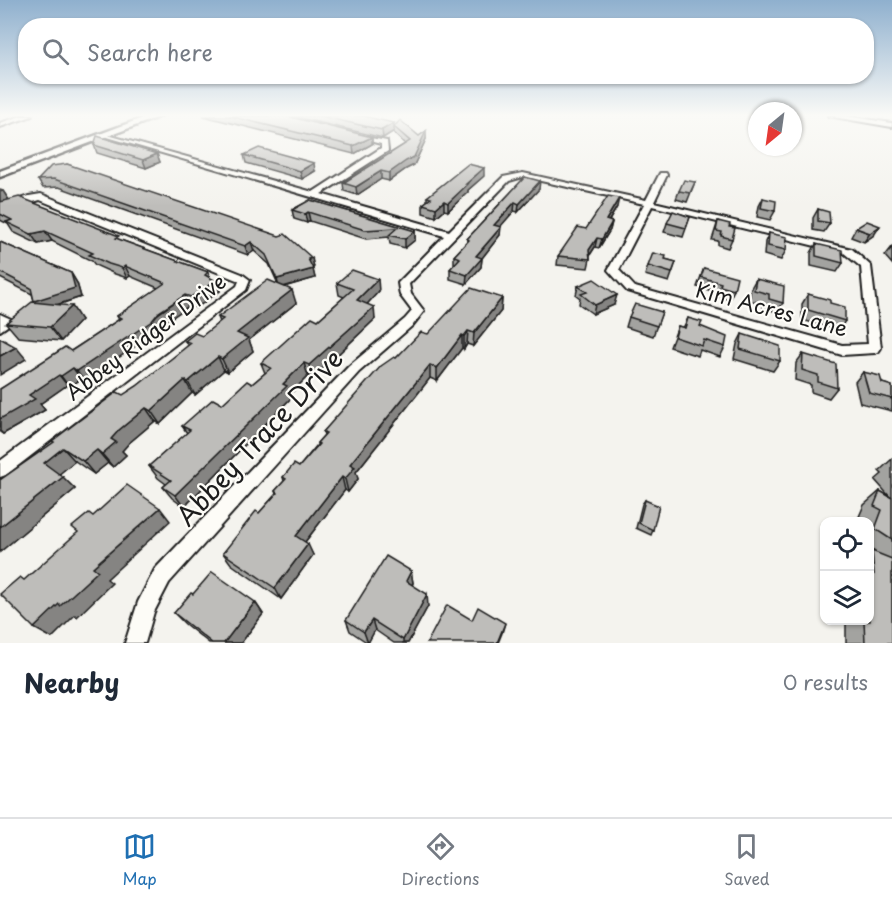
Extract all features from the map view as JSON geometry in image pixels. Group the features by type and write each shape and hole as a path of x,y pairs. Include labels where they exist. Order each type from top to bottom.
{"street":[{"path":"0,174 76,146"},
{"path":"144,146 451,235"},
{"path":"314,195 385,149 385,146"},
{"name":"Kim Acres Lane","path":"406,279 506,179 523,175 649,203 848,251 866,266 875,348 842,350 631,289 613,270 649,203 663,175"},
{"name":"Abbey Ridger Drive","path":"0,209 41,197 245,280 242,288 0,470"},
{"name":"Abbey Trace Drive","path":"135,643 145,609 162,576 354,369 410,322 418,311 403,288 406,279"},
{"path":"0,318 7,322 0,327"}],"building":[{"path":"97,146 130,146 157,154 143,160"},
{"path":"402,146 419,146 414,157 389,173 381,171 356,187 343,183"},
{"path":"259,148 314,163 300,171 244,155"},
{"path":"67,164 279,236 285,234 312,258 308,259 313,269 277,279 266,255 251,242 245,246 54,179 38,180 51,166"},
{"path":"468,164 484,168 448,203 444,201 436,208 423,204 431,198 427,197"},
{"path":"525,177 540,181 519,204 515,202 494,225 501,227 476,256 482,258 467,275 450,269 460,258 454,256 469,240 467,239"},
{"path":"684,180 695,182 690,193 679,191"},
{"path":"608,196 619,198 606,220 612,222 602,239 597,238 589,250 590,259 558,256 578,227 586,229"},
{"path":"19,197 119,236 116,238 126,242 208,272 205,275 216,281 191,297 185,295 159,312 152,321 77,371 73,368 59,375 29,395 35,399 0,419 0,389 65,347 71,351 121,318 117,316 165,283 125,266 122,268 109,264 89,255 93,253 45,231 31,234 6,222 12,220 0,214 0,202"},
{"path":"763,198 776,201 775,211 761,208"},
{"path":"310,200 415,231 405,239 389,235 397,228 365,230 308,212 305,214 292,210"},
{"path":"818,209 829,212 830,223 818,221"},
{"path":"673,211 690,217 686,228 667,223"},
{"path":"718,221 735,228 732,239 721,236 722,232 716,231"},
{"path":"867,221 880,226 870,233 856,228"},
{"path":"769,233 787,237 786,250 768,246"},
{"path":"0,242 71,273 75,288 34,301 31,288 0,272"},
{"path":"816,244 842,250 843,263 816,256"},
{"path":"653,253 666,256 665,259 676,262 672,273 648,266"},
{"path":"704,268 737,277 734,290 701,277"},
{"path":"352,270 378,279 357,300 374,307 309,365 304,363 283,384 287,386 175,495 163,487 171,480 149,466 190,430 182,426 213,399 222,404 247,381 252,384 271,368 261,363 312,317 318,320 353,289 337,283"},
{"path":"594,279 617,295 595,305 581,294 587,292 578,286"},
{"path":"756,279 784,286 783,303 769,299 769,294 754,290"},
{"path":"268,280 292,290 237,333 248,338 222,359 218,357 188,382 185,380 151,411 146,408 119,430 111,439 116,442 102,454 97,450 83,461 63,448 44,463 63,477 0,527 0,480 54,442 52,441 117,392 123,395 137,386 191,343 185,341 195,333 202,336 223,319 218,317"},
{"path":"471,288 502,298 474,333 468,331 464,336 462,335 437,368 430,365 350,464 355,467 345,479 342,477 296,536 308,544 275,588 223,553 256,511 259,513 277,493 275,491 286,479 283,477 294,464 299,467 319,444 317,443 326,433 323,432 381,366 394,357 396,358 421,332 428,334"},
{"path":"808,294 845,307 845,321 808,310"},
{"path":"32,302 72,306 50,327 6,323"},
{"path":"635,304 662,312 657,326 629,317"},
{"path":"688,318 702,322 700,326 727,337 725,347 704,340 702,346 675,337 678,326 685,328"},
{"path":"742,334 780,346 780,361 740,349"},
{"path":"0,338 16,347 0,356"},
{"path":"803,354 836,364 837,388 818,382 818,375 802,370"},
{"path":"863,372 880,376 882,383 892,386 892,399 869,393"},
{"path":"127,485 160,508 93,567 98,571 34,628 0,594 20,577 24,580 78,532 72,527 89,513 93,516"},
{"path":"880,491 892,498 892,540 875,529 882,510 874,506"},
{"path":"645,500 659,506 653,530 639,523"},
{"path":"874,552 892,559 892,643 865,643 864,625 874,625"},
{"path":"386,556 411,571 406,581 427,594 403,640 372,620 364,632 346,620"},
{"path":"212,572 255,602 224,643 212,643 174,613"},
{"path":"447,605 472,620 478,607 505,623 497,643 427,643"}]}
